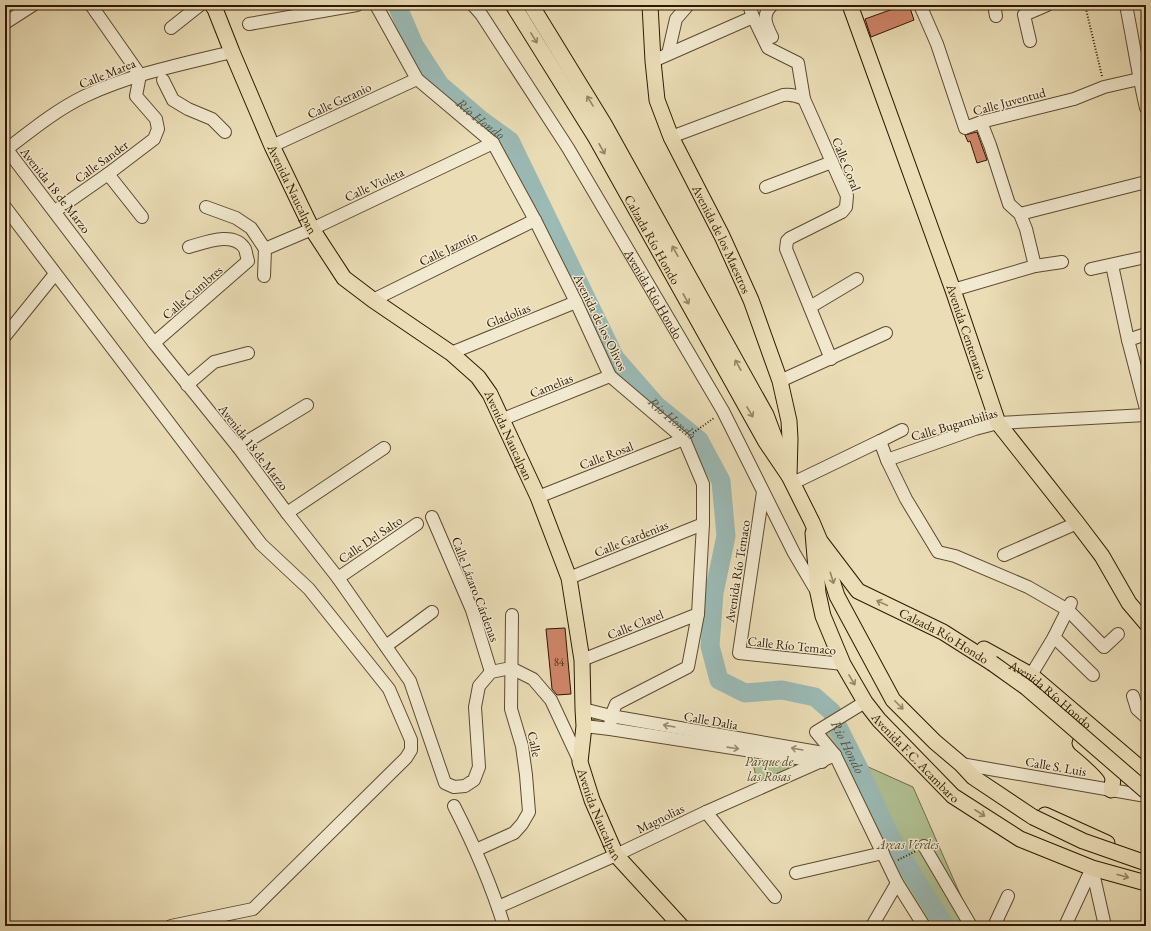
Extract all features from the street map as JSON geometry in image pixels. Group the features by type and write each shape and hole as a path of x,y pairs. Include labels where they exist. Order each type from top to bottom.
{"main road":[{"name":"Calzada Río Hondo","path":"513,5 596,138 766,442 791,480"},
{"name":"Calzada Río Hondo","path":"531,5 604,124 766,415 791,480 820,541 858,591 943,632 992,663 1026,688 1146,791"},
{"name":"Avenida de los Maestros","path":"650,5 657,100 671,137 722,236 751,300 780,381 789,421 791,480"},
{"name":"Avenida Centenario","path":"850,5 953,290 998,423 1078,523 1102,556 1129,603 1146,624"},
{"name":"Avenida Naucalpan","path":"216,6 232,52 272,146 312,229 344,278 373,300 450,353 478,376 490,394 538,497 570,578 582,660 584,726 580,762 592,800 616,856 681,926"},
{"name":"Avenida F.C. Acambaro","path":"812,522 818,593 823,616 842,664 865,702 879,720 953,796 1020,839 1092,868 1146,883"},
{"name":"Avenida F.C. Acambaro","path":"820,541 837,596 893,700 935,742 973,777 1033,817 1083,841 1146,863"},
{"path":"823,616 829,604 837,596 846,591 858,591"},
{"name":"Avenida Río Hondo","path":"943,632 975,643 1031,675 1146,773"},
{"name":"Avenida Río Hondo","path":"943,632 968,656 1016,687 1042,708 1109,769 1112,776 1111,790"},
{"path":"1111,790 1121,782 1126,772 1125,762 1116,746"},
{"name":"Avenida F.C. Acambaro","path":"960,764 1039,812 1106,843 1146,856"}],"street":[{"path":"5,23 33,5"},
{"path":"91,5 140,74"},
{"path":"171,28 200,5"},
{"path":"249,24 356,5"},
{"name":"Avenida de los Olivos","path":"376,5 417,79 493,143 535,220 576,302 610,376 688,436 703,484 703,524 698,614 688,667 616,704 611,716"},
{"name":"Avenida Río Hondo","path":"473,5 481,14 568,148 723,411 794,553 818,593"},
{"path":"668,54 676,19 688,5"},
{"path":"653,61 753,17 749,5"},
{"path":"772,5 765,14 765,22 774,41 779,47 805,58"},
{"name":"Calle Juventud","path":"920,5 937,44 965,128 981,122 1074,99 1104,87 1139,79"},
{"path":"1030,41 1024,15 1047,5"},
{"path":"1126,5 1142,66 1139,79 1146,108"},
{"name":"Calle Coral","path":"753,17 768,48 798,63 804,99 847,196 846,206 842,212 790,238 786,245 786,249 831,359"},
{"name":"Calle Marea","path":"6,148 44,120 85,96 140,74 232,52"},
{"name":"Calle Sander","path":"55,211 108,174 154,139 158,129 156,119 136,96 140,74"},
{"name":"Calle Geranio","path":"272,146 417,79"},
{"path":"163,80 173,100 188,109 212,119 225,132"},
{"path":"671,137 783,95 796,95 804,99"},
{"path":"981,122 1009,204 1020,214 1026,230 1035,266"},
{"name":"Calle Violeta","path":"265,249 312,229 493,143"},
{"name":"Avenida 18 de Marzo","path":"6,148 154,343 238,447 338,578 386,646 410,681 445,783 454,787 465,786 474,780 479,767 475,707 479,686 491,672"},
{"path":"766,187 832,162"},
{"path":"108,174 142,217"},
{"path":"1020,214 1146,182"},
{"path":"5,207 261,544 309,589 389,689 411,740 411,750 406,758 253,909 171,926"},
{"path":"206,207 236,218 251,228 265,249 264,276"},
{"name":"Calle Jazmín","path":"373,300 535,220"},
{"name":"Calle Cumbres","path":"154,343 248,261 244,248 235,241 225,238 188,246"},
{"path":"1091,269 1146,257"},
{"path":"953,290 1035,266 1062,262"},
{"path":"1112,265 1128,340 1146,410"},
{"path":"5,336 55,274"},
{"path":"810,307 857,279"},
{"name":"Gladolias","path":"450,353 576,302"},
{"path":"780,381 886,333"},
{"path":"1128,340 1146,334"},
{"path":"187,385 214,362 248,353"},
{"name":"Camelias","path":"502,419 610,376"},
{"path":"238,447 307,404"},
{"name":"Calle Bugambilias","path":"887,460 961,434 998,423 1146,415"},
{"path":"791,480 902,430"},
{"name":"Calle Rosal","path":"538,497 688,436"},
{"path":"880,441 887,460 906,499 938,552 955,556 1070,606 1104,647 1118,634"},
{"path":"288,513 384,448"},
{"name":"Avenida Río Temaco","path":"739,653 764,492"},
{"name":"Calle Lázaro Cárdenas","path":"432,517 472,610 491,672"},
{"path":"1004,555 1078,523"},
{"name":"Calle Del Salto","path":"338,578 417,524"},
{"name":"Calle Gardenias","path":"570,578 703,524"},
{"path":"1031,675 1054,637 1070,606"},
{"path":"386,646 432,612"},
{"name":"Calle Clavel","path":"582,660 698,614"},
{"name":"Calle","path":"476,850 514,833 522,824 528,812 526,775 522,746 511,709 512,615"},
{"path":"1054,637 1093,675"},
{"name":"Calle Río Temaco","path":"739,653 842,664"},
{"path":"491,672 511,668 533,679 551,700 580,762"},
{"path":"1133,696 1137,709 1146,717"},
{"path":"865,702 816,732 835,755 897,883 924,926"},
{"name":"Calle Dalia","path":"583,709 714,740 822,762"},
{"path":"610,729 611,716"},
{"name":"Calle Dalia","path":"584,726 835,755"},
{"name":"Magnolias","path":"498,907 616,856 706,812 835,755"},
{"name":"Calle S. Luis","path":"960,764 1146,796"},
{"path":"454,806 476,850 504,926"},
{"path":"706,812 775,897"},
{"path":"921,848 971,926"},
{"path":"796,873 883,853"},
{"path":"1065,926 1092,868"},
{"path":"1092,868 1105,926"},
{"path":"872,926 897,883"},
{"path":"994,926 1008,896"}],"path":[{"path":"1085,5 1104,87"},
{"path":"688,436 710,421"},
{"path":"892,863 921,848"}],"green space":[{"name":"Parque de las Rosas","path":"612,717 834,755 816,732 835,721 848,747 835,755 759,789 750,751 583,721"},
{"name":"Areas Verdes","path":"855,761 913,787 974,926 925,926 883,853 861,773"}],"building":[{"path":"904,5 909,5 914,20 871,37 865,19"},
{"path":"977,132 987,160 977,163 970,141 968,142 965,135"},
{"path":"565,628 571,694 557,695 552,689 546,629"}],"waterway":[{"name":"Rio Hondo","path":"397,5 414,45 440,85 481,120 510,141 615,358 656,405 699,440 721,481 726,536 714,593 710,646 719,680 745,693 782,690 815,697 832,712 887,830 945,926"}]}
